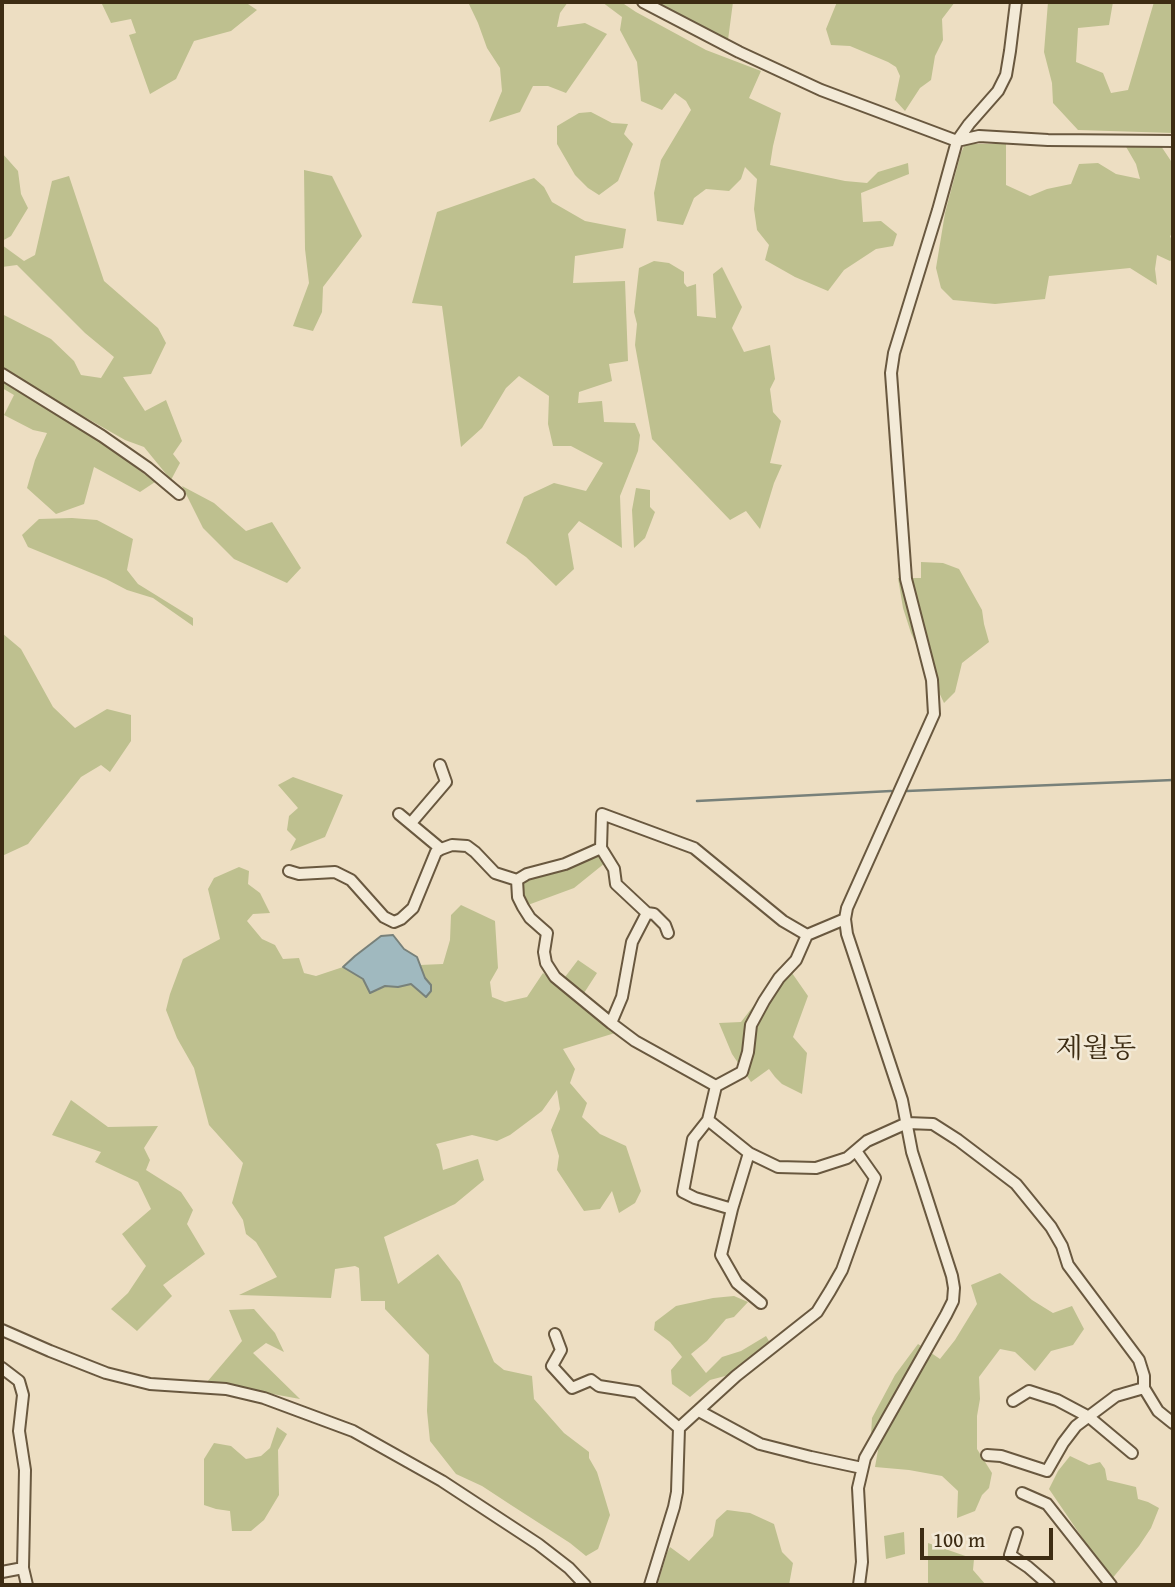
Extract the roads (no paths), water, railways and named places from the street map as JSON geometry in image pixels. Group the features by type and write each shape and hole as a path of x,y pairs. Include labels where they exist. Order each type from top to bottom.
{"street":[{"path":"643,2 739,52 821,90 957,141 979,136 1048,140 1173,141"},
{"path":"859,1585 862,1562 858,1488 864,1458 946,1315 953,1301 954,1288 912,1152 902,1100 847,934 845,919 846,908 934,714 932,680 906,579 891,373 894,353 957,141 998,91 1006,75 1016,2"},
{"path":"2,374 102,436 148,468 179,494"},
{"path":"411,823 446,782 440,765"},
{"path":"399,814 441,849"},
{"path":"668,933 665,925 654,915 647,914 616,884 614,869 601,848 602,814 694,848 783,921 807,936"},
{"path":"289,871 299,874 335,872 351,880 384,917 394,922 413,908 436,852 452,845 467,846 495,873 517,880 527,874 565,864 601,848"},
{"path":"517,880 518,897 523,907 530,918 547,933 544,952 546,963 555,977 635,1041 716,1086"},
{"path":"611,1023 622,997 632,943 647,914"},
{"path":"732,1209 683,1192 692,1139 708,1121 716,1086 742,1072 748,1052 751,1025 779,978 796,960 807,936 845,919"},
{"path":"708,1121 749,1153 778,1167 816,1168 847,1158 867,1141 907,1123 933,1124 958,1140 1016,1184 1051,1227 1062,1246 1068,1265 1139,1360 1144,1376 1144,1388 1158,1411 1173,1423"},
{"path":"650,1585 675,1499 679,1428 736,1376 817,1312 842,1270 875,1178 856,1151"},
{"path":"749,1153 721,1255 737,1283 761,1303"},
{"path":"2,1330 106,1373 150,1384 226,1389 264,1398 353,1431 442,1481 538,1544 585,1585"},
{"path":"555,1334 561,1350 552,1366 572,1388 591,1380 599,1386 637,1392 679,1428"},
{"path":"2,1368 19,1381 23,1395 19,1431 25,1470 23,1568 27,1585"},
{"path":"987,1455 1001,1456 1047,1471 1076,1426 1116,1396 1144,1388"},
{"path":"1013,1401 1029,1391 1057,1400 1089,1417 1132,1453"},
{"path":"699,1411 760,1444 862,1468"},
{"path":"1022,1493 1047,1504 1111,1585"},
{"path":"1017,1533 1010,1555 1028,1566 1049,1585"},
{"path":"2,1572 23,1568"}],"water":[{"path":"393,935 404,949 417,957 425,978 431,985 431,991 426,997 411,984 385,986 370,993 363,979 343,967 381,936"}],"waterway":[{"path":"907,791 1173,780"},
{"path":"697,801 891,791"}],"district":[{"name":"제월동","path":"1096,1050"}]}
